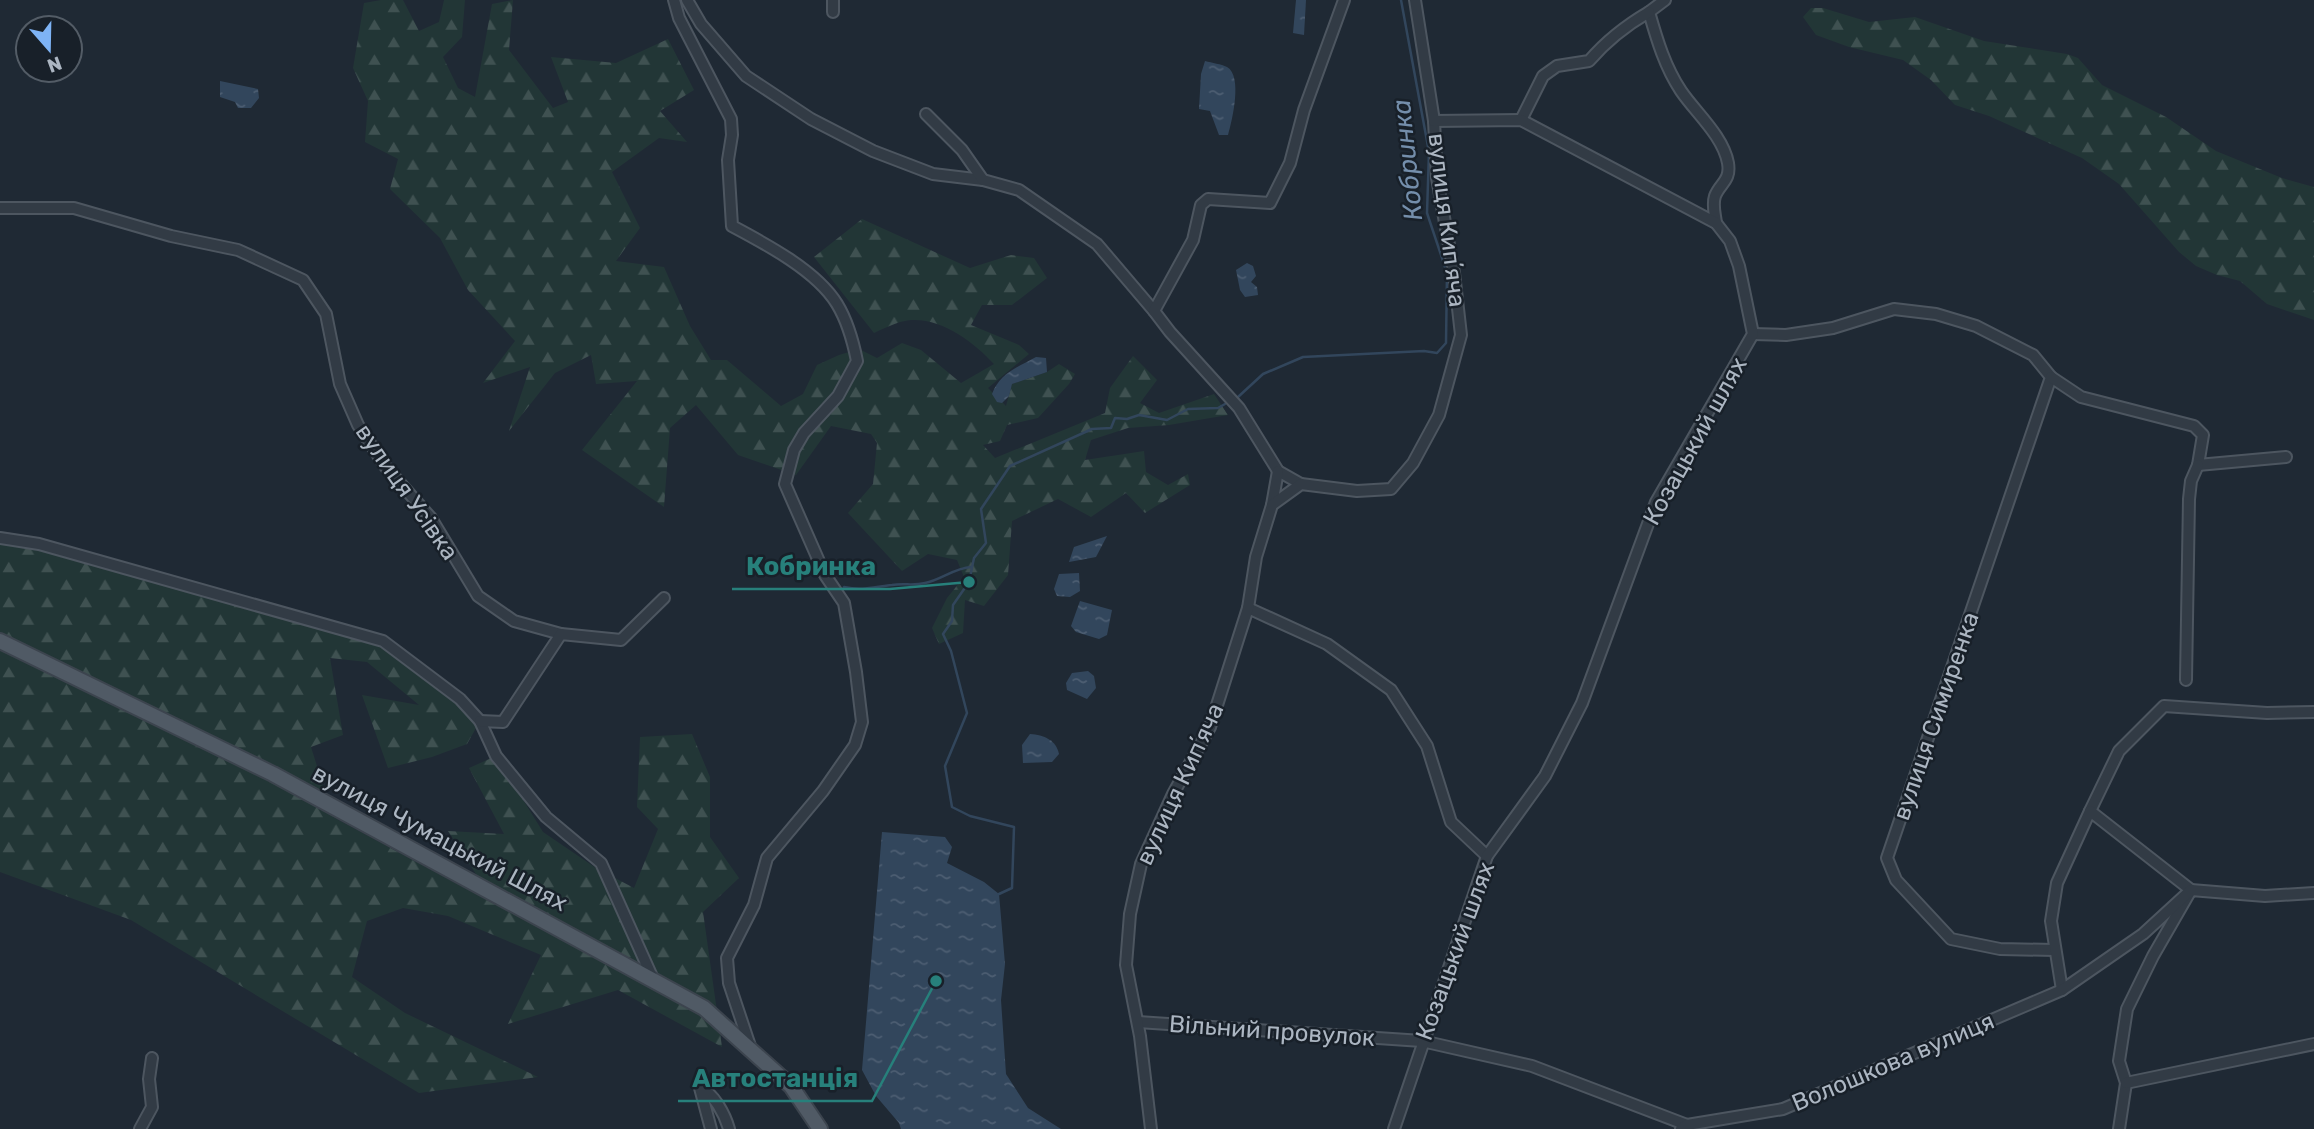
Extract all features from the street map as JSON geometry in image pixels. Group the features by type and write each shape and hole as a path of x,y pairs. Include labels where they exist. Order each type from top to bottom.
{"main road":[{"name":"вулиця Чумацький Шлях","path":"0,641 272,774 704,1008 790,1086 820,1129"}],"street":[{"path":"674,0 678,18 731,119 732,135 728,160 732,226 758,240 817,280 836,303 851,332 857,361 838,396 804,433 794,450 785,484 825,575 844,603 862,722 855,745 823,791 767,859 754,905 727,957 729,984 752,1051"},
{"path":"687,0 701,24 746,76 811,119 873,151 933,174 983,180 1019,190 1097,244 1170,332 1239,408 1278,471 1301,484 1272,505"},
{"path":"833,0 833,12"},
{"path":"1154,311 1193,240 1201,205 1208,199 1270,203 1290,163 1304,110 1344,0"},
{"path":"1415,0 1434,121 1521,120 1716,223"},
{"path":"1521,120 1544,76 1557,66 1589,61 1606,41 1624,26 1665,0"},
{"path":"1649,12 1665,62 1681,90 1723,149 1728,164 1727,181 1716,194 1716,223"},
{"path":"926,114 962,150 983,180"},
{"name":"вулиця Кипʼяча","path":"1301,484 1357,491 1391,489 1413,463 1440,415 1461,335 1454,273 1437,178 1434,121"},
{"name":"вулиця Усівка","path":"0,208 74,208 171,236 238,250 303,281 326,314 340,384 358,425 385,466 431,518 478,596 514,621 561,634 621,640 664,598"},
{"name":"Козацький шлях","path":"1394,1129 1487,856 1545,776 1582,703 1656,502 1753,334 1739,266 1730,241 1716,223"},
{"path":"1753,334 1786,335 1833,328 1894,309 1936,314 1976,326 2033,355 2051,377 2081,397 2194,426 2203,435 2189,499 2186,680"},
{"name":"вулиця Симиренка","path":"2051,377 1887,858 1896,880 1951,939 2000,949 2054,950"},
{"path":"2198,465 2286,457"},
{"name":"вулиця Кипʼяча","path":"1151,1129 1138,1022 1126,965 1130,914 1141,864 1172,793 1210,727 1248,608 1255,556 1272,505 1278,471"},
{"path":"0,538 39,544 383,641 460,699 480,721 496,756 546,817 601,863 654,981"},
{"path":"1248,608 1327,644 1391,690 1427,746 1451,822 1487,856"},
{"path":"480,721 503,722 561,634"},
{"path":"2062,990 2051,921 2057,883 2119,751 2164,706 2267,713 2314,712"},
{"path":"2090,811 2191,890 2265,896 2314,893"},
{"path":"2119,1129 2126,1083 2119,1061 2127,1009 2153,956 2191,890"},
{"name":"Волошкова вулиця","path":"1684,1127 1783,1109 2062,990 2143,934 2191,890"},
{"name":"Вільний провулок","path":"1138,1022 1422,1041 1532,1066 1684,1127"},
{"path":"2126,1083 2314,1044"},
{"path":"140,1129 152,1107 149,1079 152,1058"},
{"path":"711,1129 700,1088 708,1091 726,1119 729,1129"}],"green space":[{"path":"403,0 419,31 439,22 444,0 465,0 462,37 443,57 458,88 475,97 492,4 513,0 509,50 553,108 568,102 551,57 616,63 668,39 694,90 660,111 687,142 659,138 612,172 640,228 616,261 664,267 690,326 711,360 727,360 781,406 803,394 817,365 859,349 877,358 902,343 921,350 961,383 994,364 964,338 926,321 900,322 874,333 814,257 862,219 970,268 1011,255 1034,258 1047,278 1012,305 982,305 971,325 1019,345 1029,354 988,388 1006,406 1012,384 1047,372 1059,364 1075,374 1038,418 1007,425 1000,441 983,445 995,458 1105,413 1110,388 1133,356 1157,380 1140,403 1159,413 1214,394 1228,415 1169,425 1128,428 1091,440 1085,460 1144,451 1146,472 1168,485 1188,474 1190,485 1145,513 1126,493 1091,517 1058,499 1012,521 1008,575 984,606 965,600 963,633 939,644 932,628 947,598 964,577 957,560 928,554 902,571 848,513 873,484 877,443 871,434 831,426 796,475 738,455 696,405 670,428 664,507 582,450 637,381 596,384 591,355 555,373 509,431 530,367 483,383 515,341 468,290 440,238 390,189 398,159 365,142 368,101 353,68 364,3"},
{"path":"1811,8 1823,8 1869,22 1915,17 1984,41 2067,54 2078,58 2102,85 2166,117 2216,151 2282,178 2314,187 2314,320 2267,304 2240,281 2196,266 2179,252 2119,184 2082,158 1989,116 1955,105 1931,80 1903,60 1849,47 1816,35 1803,17"},
{"path":"0,538 383,641 480,721 467,744 432,757 388,768 362,695 419,705 367,662 330,658 343,735 311,747 333,817 496,905 448,831 504,834 469,768 496,756 543,832 596,868 634,888 658,829 637,807 640,737 692,734 710,777 710,837 739,878 703,912 722,1047 618,990 508,1024 541,955 448,916 403,908 367,921 352,977 405,1013 538,1077 419,1093 131,920 0,872"}],"water":[{"path":"1296,0 1306,0 1304,35 1293,33"},
{"path":"1205,61 1227,67 1232,72 1235,99 1228,135 1219,135 1210,111 1199,109 1201,74"},
{"path":"220,81 258,89 259,98 251,108 238,108 235,102 220,97"},
{"path":"1247,263 1253,266 1256,276 1251,282 1257,287 1258,295 1245,297 1240,290 1236,270"},
{"path":"1036,357 1046,358 1047,372 1012,384 1009,396 1002,403 997,402 992,394 1000,381 1010,371"},
{"path":"1107,536 1096,557 1069,562 1074,547"},
{"path":"1079,573 1080,591 1070,597 1057,596 1054,589 1059,574"},
{"path":"1080,601 1112,610 1107,635 1099,639 1076,632 1071,626"},
{"path":"1088,671 1094,676 1096,688 1087,699 1067,690 1066,683 1072,673"},
{"path":"1030,734 1045,737 1055,745 1059,754 1052,762 1023,763 1022,745"},
{"path":"882,832 945,837 952,847 947,863 984,882 999,894 1005,964 1001,1000 1006,1074 1028,1108 1061,1129 901,1129 876,1096 862,1070"}],"waterway":[{"name":"Кобринка","path":"1238,397 1263,374 1303,357 1424,351 1437,353 1446,343 1447,273 1427,213 1429,152 1401,0"},
{"name":"Кобринка","path":"999,894 1012,888 1014,827 970,816 952,807 945,766 967,713 951,651 943,634 952,621 953,605 969,582 974,558 986,543 981,509 1010,466 1092,429 1111,428 1115,418 1127,419 1139,415 1167,420 1188,409 1218,408 1225,404"},
{"path":"842,591 844,587 863,589 896,584 921,584 971,567"}],"place":[{"name":"Кобринка","path":"969,582"},
{"name":"Автостанція","path":"936,981"}]}
